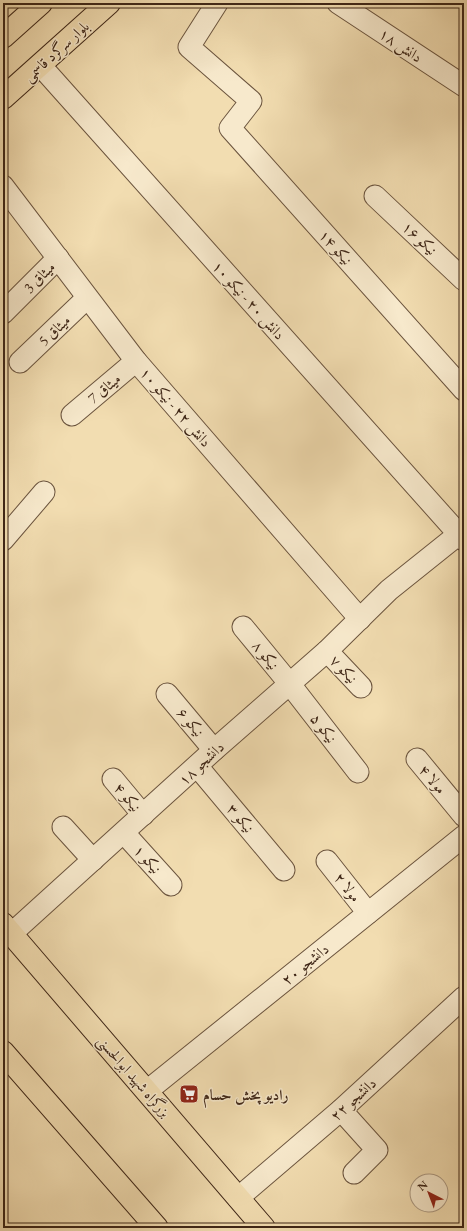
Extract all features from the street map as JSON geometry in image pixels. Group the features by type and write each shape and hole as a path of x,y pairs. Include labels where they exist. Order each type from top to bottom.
{"main road":[{"path":"3,37 41,3"},
{"name":"بلوار سرگرد قاسمی","path":"3,98 109,3"},
{"name":"بزرگراه شهید ابوالحسنی","path":"7,929 264,1228"},
{"path":"3,1052 157,1228"}],"street":[{"name":"نیکو ۱۴","path":"217,3 189,48 250,101 230,128 464,390"},
{"name":"دانش ۱۸","path":"338,3 464,86"},
{"name":"دانش ۲۰ - نیکو ۱۰","path":"40,65 462,535"},
{"name":"دانش ۲۲ - نیکو ۱۰","path":"3,186 136,361 360,619"},
{"name":"نیکو ۱۶","path":"375,196 464,280"},
{"name":"میثاق 3","path":"3,313 58,258"},
{"name":"میثاق 5","path":"20,362 87,298"},
{"name":"میثاق 7","path":"72,415 136,361"},
{"path":"3,540 44,492"},
{"name":"دانشجو ۱۸","path":"7,929 93,860 289,683 327,651 389,590 462,535"},
{"name":"نیکو ۸","path":"243,627 289,683"},
{"name":"نیکو ۷","path":"327,651 361,686"},
{"name":"نیکو ۵","path":"289,683 358,772"},
{"name":"نیکو ۶","path":"167,694 214,750"},
{"name":"مولا ۴","path":"417,759 464,816"},
{"name":"نیکو ۳","path":"198,766 284,870"},
{"name":"نیکو ۴","path":"113,779 143,815"},
{"path":"63,827 93,860"},
{"name":"نیکو ۱","path":"124,832 171,885"},
{"name":"دانشجو ۲۰","path":"147,1091 464,836"},
{"name":"مولا ۲","path":"327,861 368,913"},
{"name":"دانشجو ۲۲","path":"238,1198 341,1110 464,997"},
{"path":"341,1110 377,1150 354,1173"}],"place":[{"name":"رادیو پخش حسام","path":"189,1094"}]}
